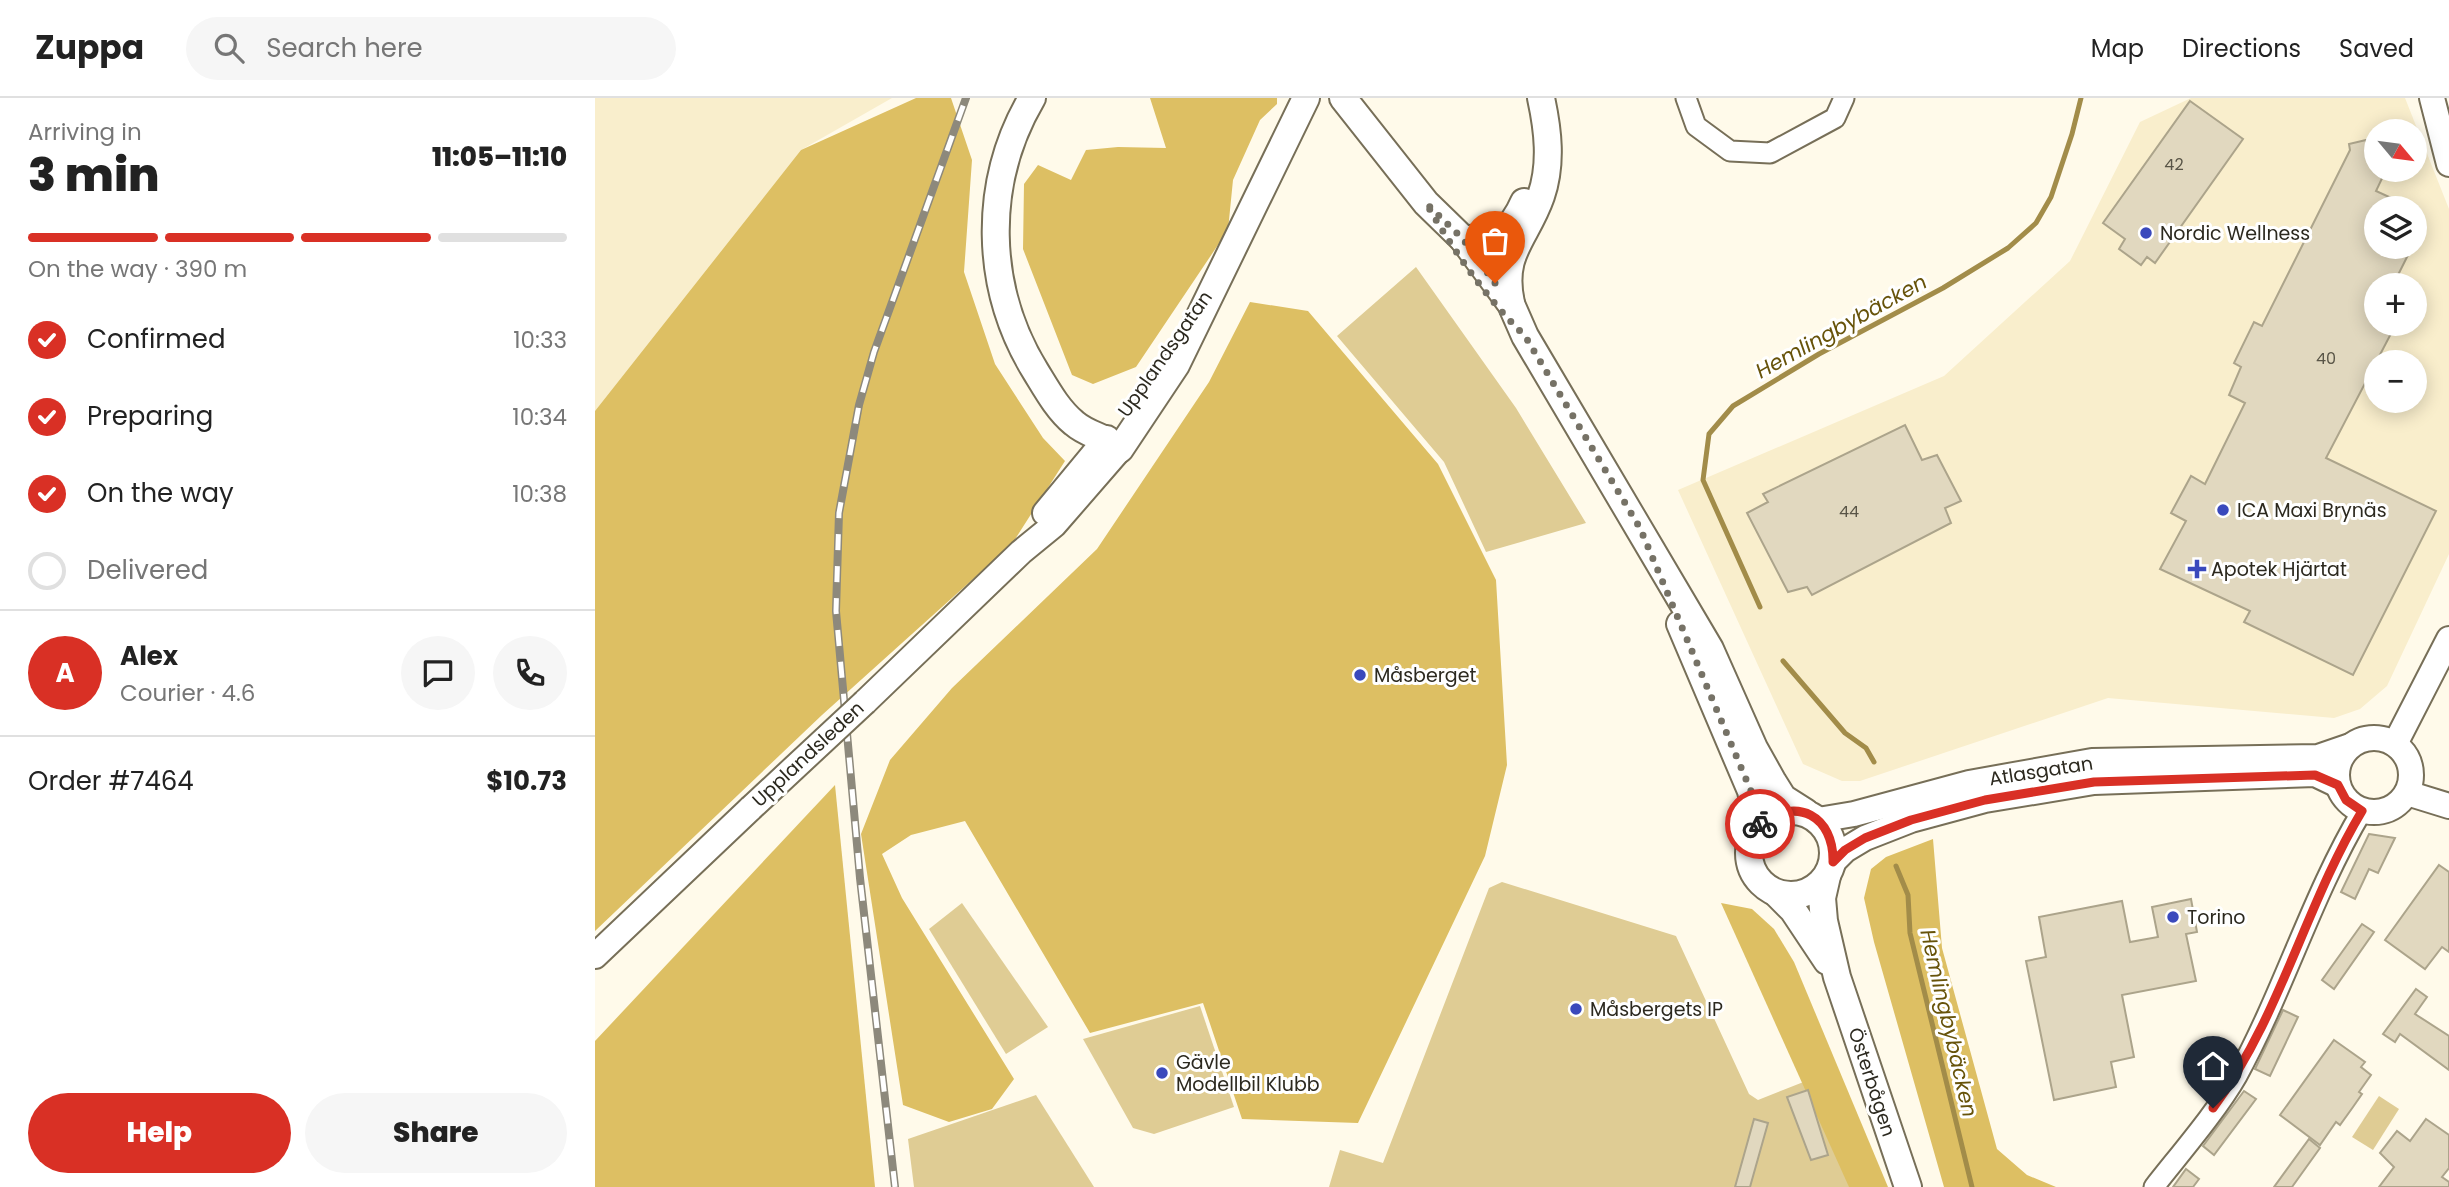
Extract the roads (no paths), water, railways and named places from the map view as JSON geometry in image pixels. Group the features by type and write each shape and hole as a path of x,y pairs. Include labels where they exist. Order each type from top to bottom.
{"main road":[{"path":"1033,98 1016,129 998,190 996,246 1001,285 1014,332 1026,357 1057,404 1075,424 1114,443"},
{"path":"1049,98 1027,135 1016,163 1007,221 1011,274 1025,323 1057,381 1073,400 1097,418 1114,443"},
{"name":"Upplandsgatan","path":"1114,443 1224,271 1306,98"},
{"path":"1343,98 1426,203 1463,239 1511,304"},
{"path":"1463,239 1489,239 1504,231 1518,217 1531,189 1535,156 1534,130 1527,98"},
{"path":"1541,98 1547,128 1548,157 1542,192 1531,223 1508,266 1506,282 1511,304 1525,336 1710,649 1773,782 1783,798 1812,816 1828,832 1833,846 1830,869 1816,887 1802,894 1789,896 1776,893 1755,876 1749,864 1749,844 1758,826 1774,814 1789,810 1812,816"},
{"path":"1426,203 1452,247 1500,312 1525,336"},
{"path":"1640,528 1751,791 1758,826"},
{"name":"Österbågen","path":"1830,869 1822,898 1824,921 1837,976 1907,1187"},
{"name":"Österbågen","path":"1776,893 1793,910 1837,976"}],"street":[{"path":"1686,98 1696,126 1730,151 1770,153 1807,136 1835,118 1845,98"},
{"path":"2432,98 2449,164"},
{"name":"Upplandsleden","path":"595,956 1021,552 1044,515 1114,443"},
{"path":"2395,744 2449,639"},
{"path":"2372,738 2395,744 2402,750 2411,766 2407,793 2388,810 2362,811 2346,800 2338,785 2337,766 2350,746 2360,740 2372,738"},
{"name":"Atlasgatan","path":"1812,816 1854,814 1969,783 2092,761 2318,757 2350,746"},
{"name":"Atlasgatan","path":"1830,869 1845,850 1865,838 1911,820 1985,800 2094,782 2315,775 2338,785"},
{"path":"2407,793 2449,806"},
{"path":"2154,1187 2236,1078 2285,976 2344,841 2362,811"}],"waterway":[{"name":"Hemlingbybäcken","path":"1760,607 1703,480 1709,434 1733,406 1819,354 1943,288 2008,248 2036,223 2051,197 2081,98"},
{"name":"Hemlingbybäcken","path":"1783,661 1845,733 1866,748 1874,762"},
{"name":"Hemlingbybäcken","path":"1896,866 1908,895 1910,933 1972,1187"}],"railway":[{"path":"895,1187 860,878 836,611 839,513 859,405 874,352 966,98"}],"place":[{"name":"Nordic Wellness","path":"2146,233"},
{"name":"ICA Maxi Brynäs","path":"2223,510"},
{"name":"Apotek Hjärtat","path":"2197,569"},
{"name":"Måsberget","path":"1360,675"},
{"name":"Torino","path":"2173,917"},
{"name":"Måsbergets IP","path":"1576,1009"},
{"name":"Gävle Modellbil Klubb","path":"1162,1073"}]}
